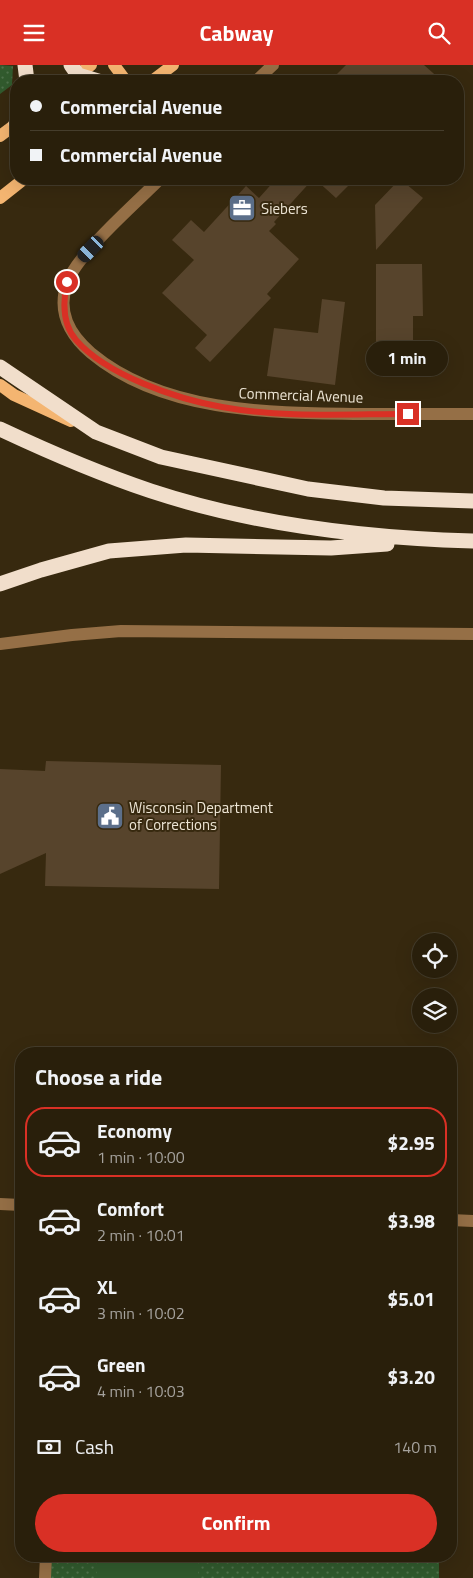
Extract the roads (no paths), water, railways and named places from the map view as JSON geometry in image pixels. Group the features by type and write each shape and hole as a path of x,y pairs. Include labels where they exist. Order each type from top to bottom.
{"highway":[{"path":"0,367 96,433 161,457 308,489 384,498 473,501"},
{"path":"0,429 151,491 208,507 302,527 436,540 473,541"},
{"path":"0,584 41,570 109,551 186,545 331,548 436,540"}],"main road":[{"path":"73,74 91,65"},
{"path":"160,75 173,65"},
{"path":"0,198 16,185"},
{"path":"0,385 14,395 96,433"}],"street":[{"path":"262,75 272,65"},
{"name":"Commercial Avenue","path":"154,185 78,263 67,282 64,299 65,316 68,324 75,339 101,361 140,382 178,396 222,407 286,413 473,414"},
{"path":"0,644 121,631 473,634"},
{"path":"0,1204 15,1205"},
{"path":"457,1221 473,1221"},
{"path":"45,1578 46,1562"}],"place":[{"name":"Siebers","path":"242,208"},
{"name":"Wisconsin Department of Corrections","path":"110,816"}]}
